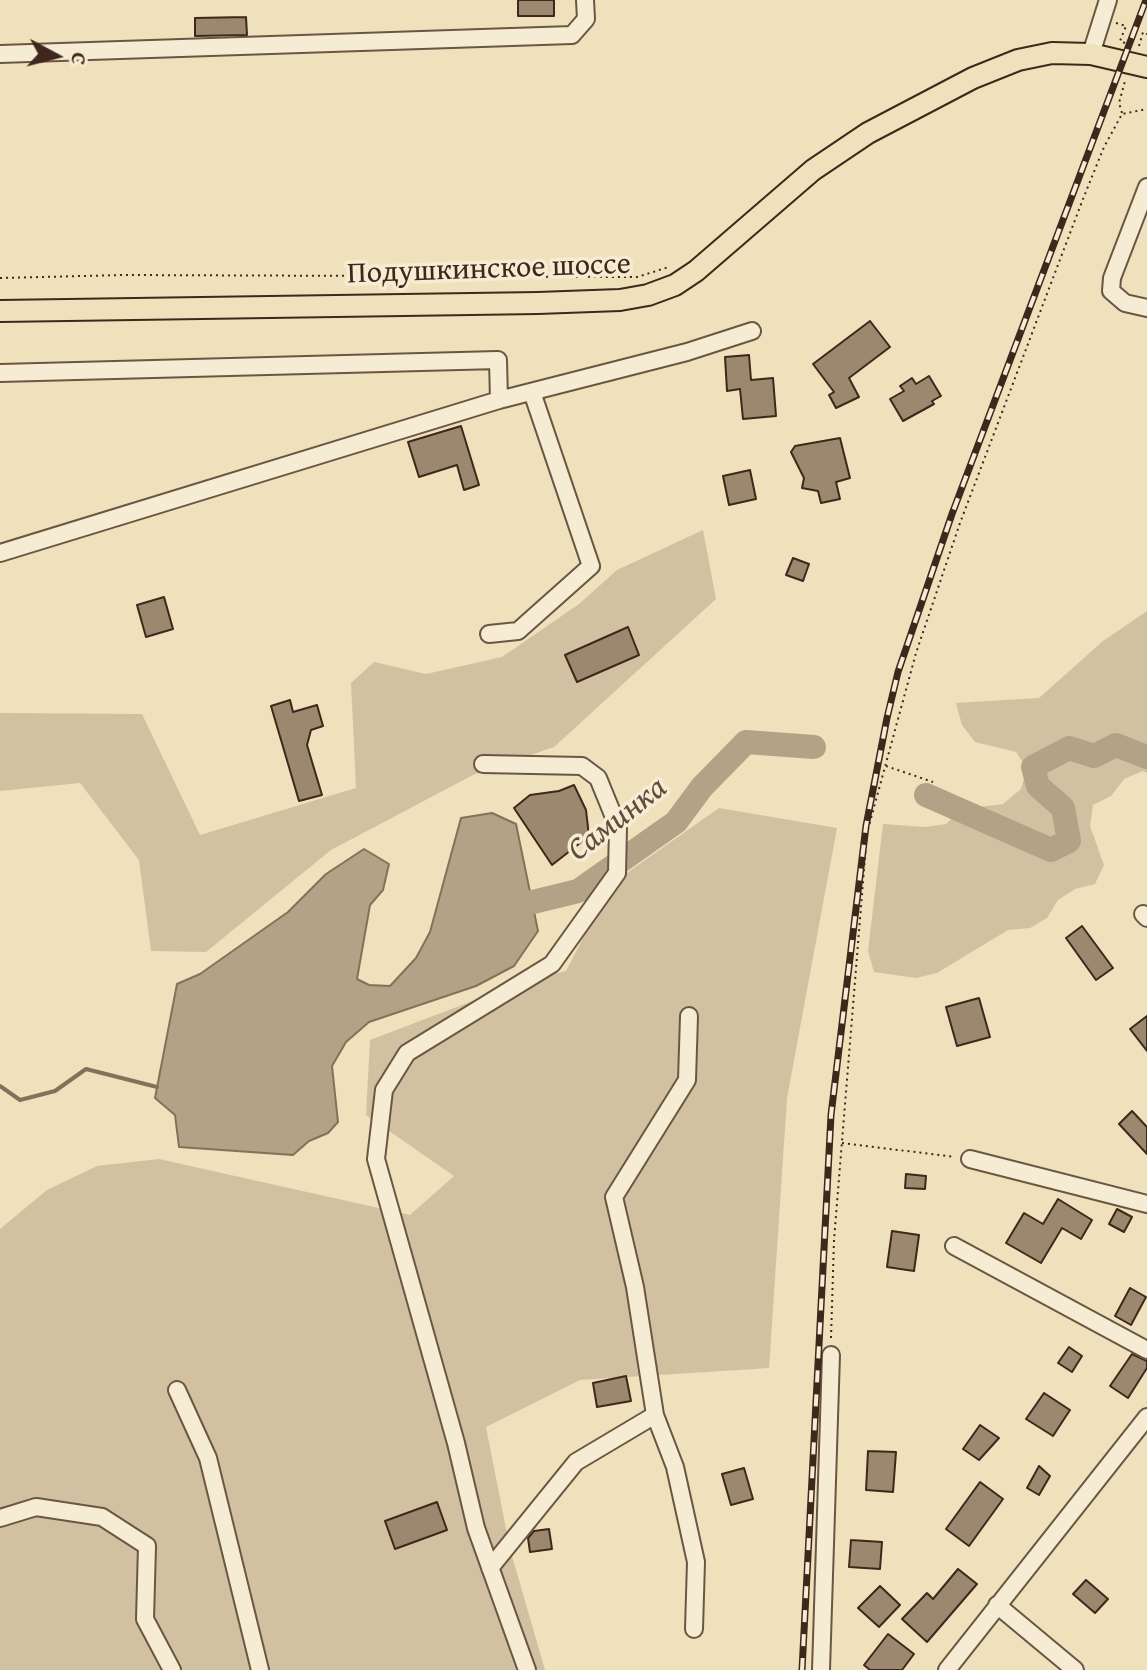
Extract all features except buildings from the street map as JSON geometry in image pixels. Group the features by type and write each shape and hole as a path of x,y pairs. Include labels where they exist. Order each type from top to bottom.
{"main road":[{"name":"Подушкинское шоссе","path":"0,311 538,303 620,300 648,295 675,285 696,271 813,170 868,133 973,78 1018,60 1052,53 1091,54 1139,66"}],"street":[{"path":"0,54 572,35 586,19 585,0"},
{"path":"1091,54 1108,0"},
{"path":"1147,187 1112,278 1111,291 1125,303 1147,308"},
{"path":"0,553 499,400 687,352 752,331"},
{"path":"0,373 498,360 499,400"},
{"path":"489,634 518,631 591,566 532,392"},
{"path":"483,764 582,766 598,778 618,827 617,873 552,964 407,1053 384,1090 376,1159 456,1443 476,1528 527,1670"},
{"path":"689,1016 687,1080 614,1197 635,1287 655,1415 675,1467 696,1562 694,1629"},
{"path":"970,1159 1147,1204"},
{"path":"954,1246 1147,1350"},
{"path":"821,1670 831,1355"},
{"path":"177,1390 208,1458 260,1670"},
{"path":"490,1568 576,1462 655,1415"},
{"path":"947,1670 1147,1417"},
{"path":"0,1518 36,1507 102,1517 147,1546 145,1619 172,1670"},
{"path":"997,1605 1075,1670"}],"path":[{"path":"1102,18 1126,26 1120,41 1138,48 1143,32 1147,34"},
{"path":"831,1355 841,1143 867,833 916,653 960,523 1094,173 1122,114 1120,94 1139,66"},
{"path":"1122,114 1147,109"},
{"path":"0,278 124,275 637,277 674,265"},
{"path":"885,766 933,782"},
{"path":"841,1143 970,1159"}],"shaded area":[{"path":"703,530 716,599 554,747 473,775 331,850 206,952 151,951 139,860 80,783 0,791 0,713 142,714 200,835 356,788 351,683 374,662 426,674 502,657 579,604 617,570"},
{"path":"1147,611 1147,773 1143,771 1124,779 1111,796 1093,805 1090,826 1104,865 1095,884 1075,889 1058,900 1047,918 1030,928 1008,930 937,973 916,978 874,972 868,951 883,824 925,827 946,824 962,809 1003,804 1021,789 1027,769 1016,752 975,742 962,725 956,703 1039,698 1103,641"},
{"path":"719,808 837,828 787,1098 769,1368 580,1380 486,1427 510,1549 545,1670 0,1670 0,1229 47,1190 97,1166 159,1159 410,1215 454,1176 366,1115 370,1040 525,981 566,971 611,884"},
{"path":"492,813 516,824 538,931 514,966 476,986 369,1022 346,1042 332,1066 338,1122 328,1133 309,1141 293,1155 179,1147 175,1115 155,1098 177,984 200,974 288,912 326,874 364,849 389,864 383,890 370,905 357,979 369,985 390,986 416,958 430,932 461,818"}],"waterway":[{"name":"Саминка","path":"533,902 578,891 676,822 702,787 746,742 814,747"},
{"name":"Саминка","path":"926,795 1051,850 1069,841 1063,808 1038,786 1033,767 1069,748 1094,756 1116,745 1147,757"},
{"path":"0,1086 20,1100 55,1091 86,1069 157,1087"}],"railway":[{"path":"802,1670 831,1115 866,826 887,718 898,672 952,514 1146,0"}]}
